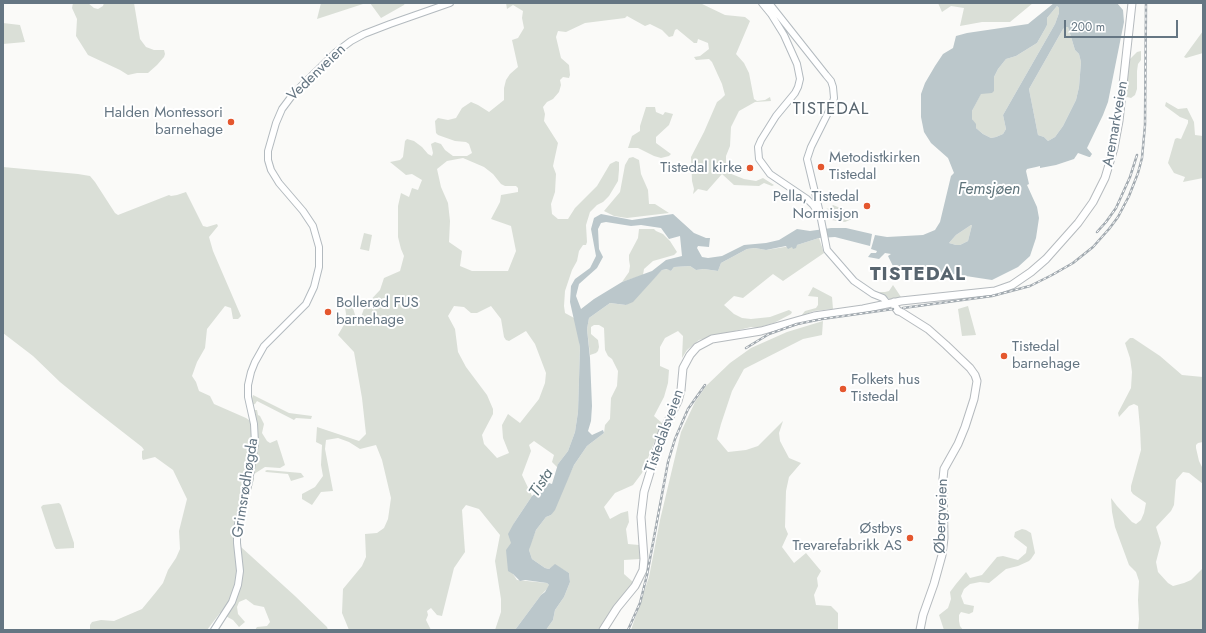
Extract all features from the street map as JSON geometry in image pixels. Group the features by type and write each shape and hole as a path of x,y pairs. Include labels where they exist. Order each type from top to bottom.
{"main road":[{"name":"Vedenveien","path":"279,116 290,98 305,82 335,53 350,41 390,24 450,3"},
{"path":"762,3 771,14 784,36 797,64 800,79 797,90 776,116 762,137 758,147 759,159 770,174 807,199 814,205 820,215"},
{"path":"769,3 831,81 833,87 834,98 832,105 812,145 807,159 823,228 824,241 828,253 841,265 854,281 877,295 893,302"},
{"name":"Aremarkveien","path":"893,302 982,293 1005,289 1022,279 1039,266 1077,224 1093,202 1102,186 1114,148 1120,113 1132,3"},
{"name":"Grimsrødhøgda","path":"214,630 232,602 238,585 240,571 237,528 249,482 255,442 248,397 248,385 251,372 264,346 306,304 314,287 319,267 319,247 312,226 299,206 274,177 269,164 269,145 279,116"},
{"path":"877,295 878,306"},
{"name":"Tistedalsveien","path":"604,630 617,608 639,580 644,559 641,517 644,492 662,433 678,401 681,390 683,368 690,355 697,347 712,339 761,331 814,316 878,306 893,302"},
{"name":"Øbergveien","path":"893,302 901,312 928,329 946,345 973,372 976,378 977,386 960,440 944,469 944,538 942,555 920,630"}],"shaded area":[{"path":"73,3 88,3 94,8 98,9 103,6 104,3 134,3 140,39 146,47 154,50 164,50 164,57 148,73 128,75 88,55 76,36 77,19 72,8"},
{"path":"321,3 366,3 317,19"},
{"path":"370,3 405,3 381,18"},
{"path":"506,3 700,3 725,15 745,17 750,21 736,54 744,63 749,73 754,99 757,101 765,100 770,97 771,101 755,102 739,111 731,127 730,146 726,156 726,167 729,173 744,179 756,181 763,178 774,185 772,186 764,183 759,186 734,185 722,174 707,191 698,189 693,194 694,189 692,181 691,157 717,102 725,95 722,84 712,62 709,59 696,60 694,57 700,56 709,49 708,43 698,39 697,43 694,43 677,29 675,30 673,36 669,37 662,30 650,24 645,26 627,16 625,18 585,23 566,32 558,31 556,37 561,58 569,65 570,75 569,78 563,77 560,80 561,85 559,92 543,107 545,114 544,121 558,143 553,166 556,174 555,192 551,204 552,214 558,219 568,219 575,208 597,186 610,164 616,161 619,162 619,170 618,181 609,196 590,212 586,225 587,242 586,245 583,245 579,251 577,261 572,270 565,291 565,313 576,319 580,347 578,412 575,432 568,451 558,464 558,468 552,462 554,455 534,441 529,445 531,451 522,475 532,496 514,523 511,543 513,574 517,580 547,583 549,587 541,595 515,630 495,630 501,612 501,599 495,561 500,535 479,509 466,505 462,510 465,552 454,568 442,616 437,615 431,608 427,611 428,615 426,620 431,630 349,630 342,613 343,589 362,566 366,557 365,534 377,533 384,528 388,519 391,498 382,460 376,445 360,449 349,442 338,438 326,440 325,449 333,491 321,492 312,505 302,499 302,494 315,487 323,476 321,465 322,445 316,442 317,427 359,441 366,434 362,398 354,352 338,335 345,323 346,314 344,301 352,305 356,318 359,320 365,306 380,290 384,278 400,271 404,256 398,237 398,206 401,193 409,197 412,188 418,190 422,180 412,174 406,175 390,162 400,160 403,157 405,141 407,139 414,141 432,156 433,153 431,144 435,142 441,144 445,150 453,156 467,156 472,153 469,144 438,135 436,133 435,121 438,118 448,120 456,118 462,108 471,102 489,112 504,100 506,80 518,67 512,40 518,38 524,28 522,18 523,11 513,5 507,9","holes":["463,158 484,167 493,174 501,184 505,186 516,186 518,188 518,192 501,195 500,202 491,219 511,226 516,251 508,271 472,271 460,266 462,251 449,242 450,221 448,203 441,187 437,169 447,161","454,306 464,307 471,313 477,313 491,306 501,319 504,337 506,340 509,341 526,331 535,344 546,373 545,383 539,399 520,423 508,414 502,425 503,438 509,453 497,458 484,444 482,435 493,414 493,409 487,395 466,367 458,352 455,329 448,316"]},
{"path":"938,3 1033,3 1010,22 982,22 960,26 964,8 951,6 942,12"},
{"path":"1057,6 1059,8 1059,13 1055,24 1003,115 1006,129 1003,134 996,137 991,138 983,134 976,128 972,119 972,111 981,93 991,93 994,88 994,77 1006,59 1016,56 1037,43 1047,25 1047,18"},
{"path":"3,23 20,25 25,42 3,44"},
{"path":"1068,27 1075,50 1079,54 1081,62 1079,87 1076,100 1063,126 1055,137 1048,141 1044,137 1038,135 1029,89 1063,29"},
{"path":"1203,31 1203,53 1186,58 1184,57"},
{"path":"1141,51 1141,60 1138,64 1137,71 1137,89 1135,95 1131,98 1127,97 1125,92 1129,60 1137,52"},
{"path":"1166,102 1178,109 1187,108 1194,122 1195,135 1203,136 1203,178 1183,182 1185,177 1174,173 1168,163 1175,139 1181,139 1188,120 1180,117 1165,106"},
{"path":"646,107 655,107 656,112 663,115 665,112 673,114 669,125 656,137 656,143 671,154 669,156 661,158 638,148 628,148 632,136 640,131 640,126"},
{"path":"633,157 639,160 641,174 648,190 649,204 655,204 669,213 627,218 614,216 604,211 620,192 625,165 629,158"},
{"path":"3,167 90,176 115,213 118,215 169,195 177,195 186,192 203,226 207,227 217,224 218,226 209,237 213,251 241,316 238,319 233,319 231,308 225,306 207,329 205,348 197,362 192,376 199,391 210,396 214,404 246,418 255,424 253,410 257,410 258,415 264,424 262,433 267,441 270,443 277,440 285,465 280,468 265,467 254,474 254,479 241,525 241,547 295,596 327,627 328,630 255,630 257,627 267,626 270,622 264,607 254,605 246,599 239,602 237,607 238,614 245,622 239,627 233,620 220,613 207,630 90,630 90,625 92,622 101,620 114,621 142,609 163,583 168,570 180,549 179,531 187,499 173,470 155,457 143,460 142,451 144,450 142,447 60,382 33,356 3,333"},
{"path":"833,205 849,213 852,216 852,219 845,222 825,219 822,210 830,208"},
{"path":"971,225 968,241 960,245 949,243 956,235"},
{"path":"639,229 654,229 663,234 670,241 677,252 674,255 653,261 644,269 643,275 622,282 629,272 629,255 638,238"},
{"path":"364,233 372,235 369,251 360,249"},
{"path":"819,238 824,253 783,281 773,274 743,298 734,296 724,305 734,314 742,318 751,319 770,317 789,310 792,312 791,314 774,323 757,328 751,327 699,340 687,350 682,358 683,336 678,331 665,338 660,347 660,366 669,370 668,383 664,397 654,416 662,423 642,473 633,485 615,493 604,507 610,519 628,511 629,522 626,529 628,544 639,545 640,559 624,560 624,574 633,582 601,630 546,630 553,620 555,610 564,597 570,582 569,573 555,565 549,569 545,568 532,559 529,550 530,545 536,530 546,517 551,515 574,465 587,446 604,433 605,425 610,419 611,398 617,386 618,371 612,359 608,356 605,350 604,328 599,325 594,325 591,327 591,334 598,340 599,347 596,353 590,355 587,329 589,318 610,303 626,305 662,270 668,269 671,271 674,267 690,266 696,270 704,269 718,271 721,263 747,249 755,248 766,250 797,245"},
{"path":"893,285 901,297 891,300 879,292 889,291"},
{"path":"813,287 832,297 833,309 814,311 801,316 805,311 816,308 818,305 818,297 808,296"},
{"path":"968,306 976,335 962,336 958,309"},
{"path":"823,321 822,335 803,339 744,369 732,391 717,439 728,452 746,450 758,446 783,421 779,433 780,441 789,458 801,463 789,477 786,491 785,527 788,534 782,547 794,563 806,553 821,571 817,578 818,586 814,595 816,605 831,606 838,613 838,630 631,630 649,577 660,520 681,432 695,402 706,386 730,363 751,348 787,332"},
{"path":"1130,338 1133,338 1160,356 1182,375 1203,377 1203,442 1198,443 1196,448 1199,461 1203,469 1203,484 1189,473 1183,472 1176,480 1174,505 1171,511 1156,527 1161,543 1156,562 1158,572 1168,583 1173,586 1191,580 1203,568 1203,630 1138,630 1139,581 1136,572 1129,565 1115,527 1111,498 1132,522 1136,524 1141,520 1146,503 1131,491 1141,450 1138,406 1134,404 1129,406 1119,417 1118,413 1131,388 1132,372 1130,358 1125,343"},
{"path":"253,395 289,413 312,416 311,419 296,418 294,420 257,401 252,405 251,401"},
{"path":"265,471 301,473 304,477 291,481 288,474"},
{"path":"59,503 74,543 74,548 56,549 41,507 43,505"},
{"path":"1022,529 1031,533 1035,553 1031,559 1018,566 1006,569 989,583 980,582 970,584 964,589 961,596 964,604 974,606 973,612 969,614 961,612 959,615 960,626 963,630 944,630 939,615 948,608 951,599 950,592 956,584 966,572 970,578 982,575 997,557 1003,556 1018,560 1026,553 1027,547 1014,537 1015,532"}],"water":[{"name":"Femsjøen","path":"1054,3 1117,3 1123,10 1124,22 1108,102 1087,148 1092,154 1089,157 1078,153 1074,159 1056,165 1027,169 1026,171 1029,184 1027,185 1037,207 1039,218 1036,238 1030,256 1018,267 992,280 946,273 917,271 896,265 893,266 888,256 891,254 885,253 879,259 868,257 871,253 876,253 877,251 871,249 875,235 887,237 923,235 935,230 940,222 951,176 954,173 948,158 931,143 924,132 921,117 921,94 925,83 943,54 953,48 956,36 1028,24","holes":["1057,6 1059,8 1059,13 1055,24 1003,115 1006,129 1003,134 996,137 991,138 983,134 976,128 976,124 972,119 972,111 981,94 992,93 994,91 994,77 1006,59 1016,56 1037,43 1047,25 1047,18","1068,27 1075,50 1079,54 1081,62 1079,87 1076,100 1063,126 1055,137 1048,141 1044,137 1038,135 1029,89 1063,29","971,225 972,225 968,241 960,245 949,243 956,235"]},
{"name":"Tista","path":"601,214 632,220 673,214 694,233 710,238 709,247 698,246 697,248 702,257 708,258 722,256 744,245 779,240 797,229 810,231 831,228 846,228 872,234 870,246 835,237 819,238 797,245 796,248 793,249 792,247 788,249 786,246 766,250 755,248 747,249 721,263 718,271 704,269 696,270 690,266 674,267 671,271 667,269 662,270 633,302 626,305 610,303 589,318 587,329 592,406 591,421 588,431 592,435 603,430 604,433 587,446 574,465 555,510 551,515 546,517 536,530 529,550 532,559 545,568 549,569 555,564 569,573 570,582 564,597 555,610 553,620 546,630 515,630 549,585 547,583 525,580 520,581 508,571 506,550 511,543 508,534 532,496 541,489 546,482 552,484 558,464 568,451 575,432 578,412 580,347 570,302 571,286 575,279 590,268 596,256 591,229 594,218","holes":["606,222 631,226 641,225 661,228 669,239 680,236 682,256 666,260 652,271 622,282 594,299 581,309 576,296 579,284 597,268 603,257 599,249 598,229 601,223"]}],"railway":[{"path":"903,308 992,296 1030,286 1073,263 1093,247 1109,229 1118,217 1129,196 1142,158 1145,125 1146,3"},
{"path":"1097,232 1116,208 1130,177 1137,155"},
{"path":"746,348 769,334 797,324 893,309"},
{"path":"628,630 640,603 647,575 668,462 675,439 688,409 705,385"}],"place":[{"name":"Halden Montessori barnehage","path":"231,122"},
{"name":"Metodistkirken Tistedal","path":"821,167"},
{"name":"Tistedal kirke","path":"750,168"},
{"name":"Pella, Tistedal Normisjon","path":"867,206"},
{"name":"Bollerød FUS barnehage","path":"328,312"},
{"name":"Tistedal barnehage","path":"1004,356"},
{"name":"Folkets hus Tistedal","path":"843,389"},
{"name":"Østbys Trevarefabrikk AS","path":"910,538"}],"district":[{"name":"TISTEDAL","path":"831,110"},
{"name":"TISTEDAL","path":"918,275"}]}
